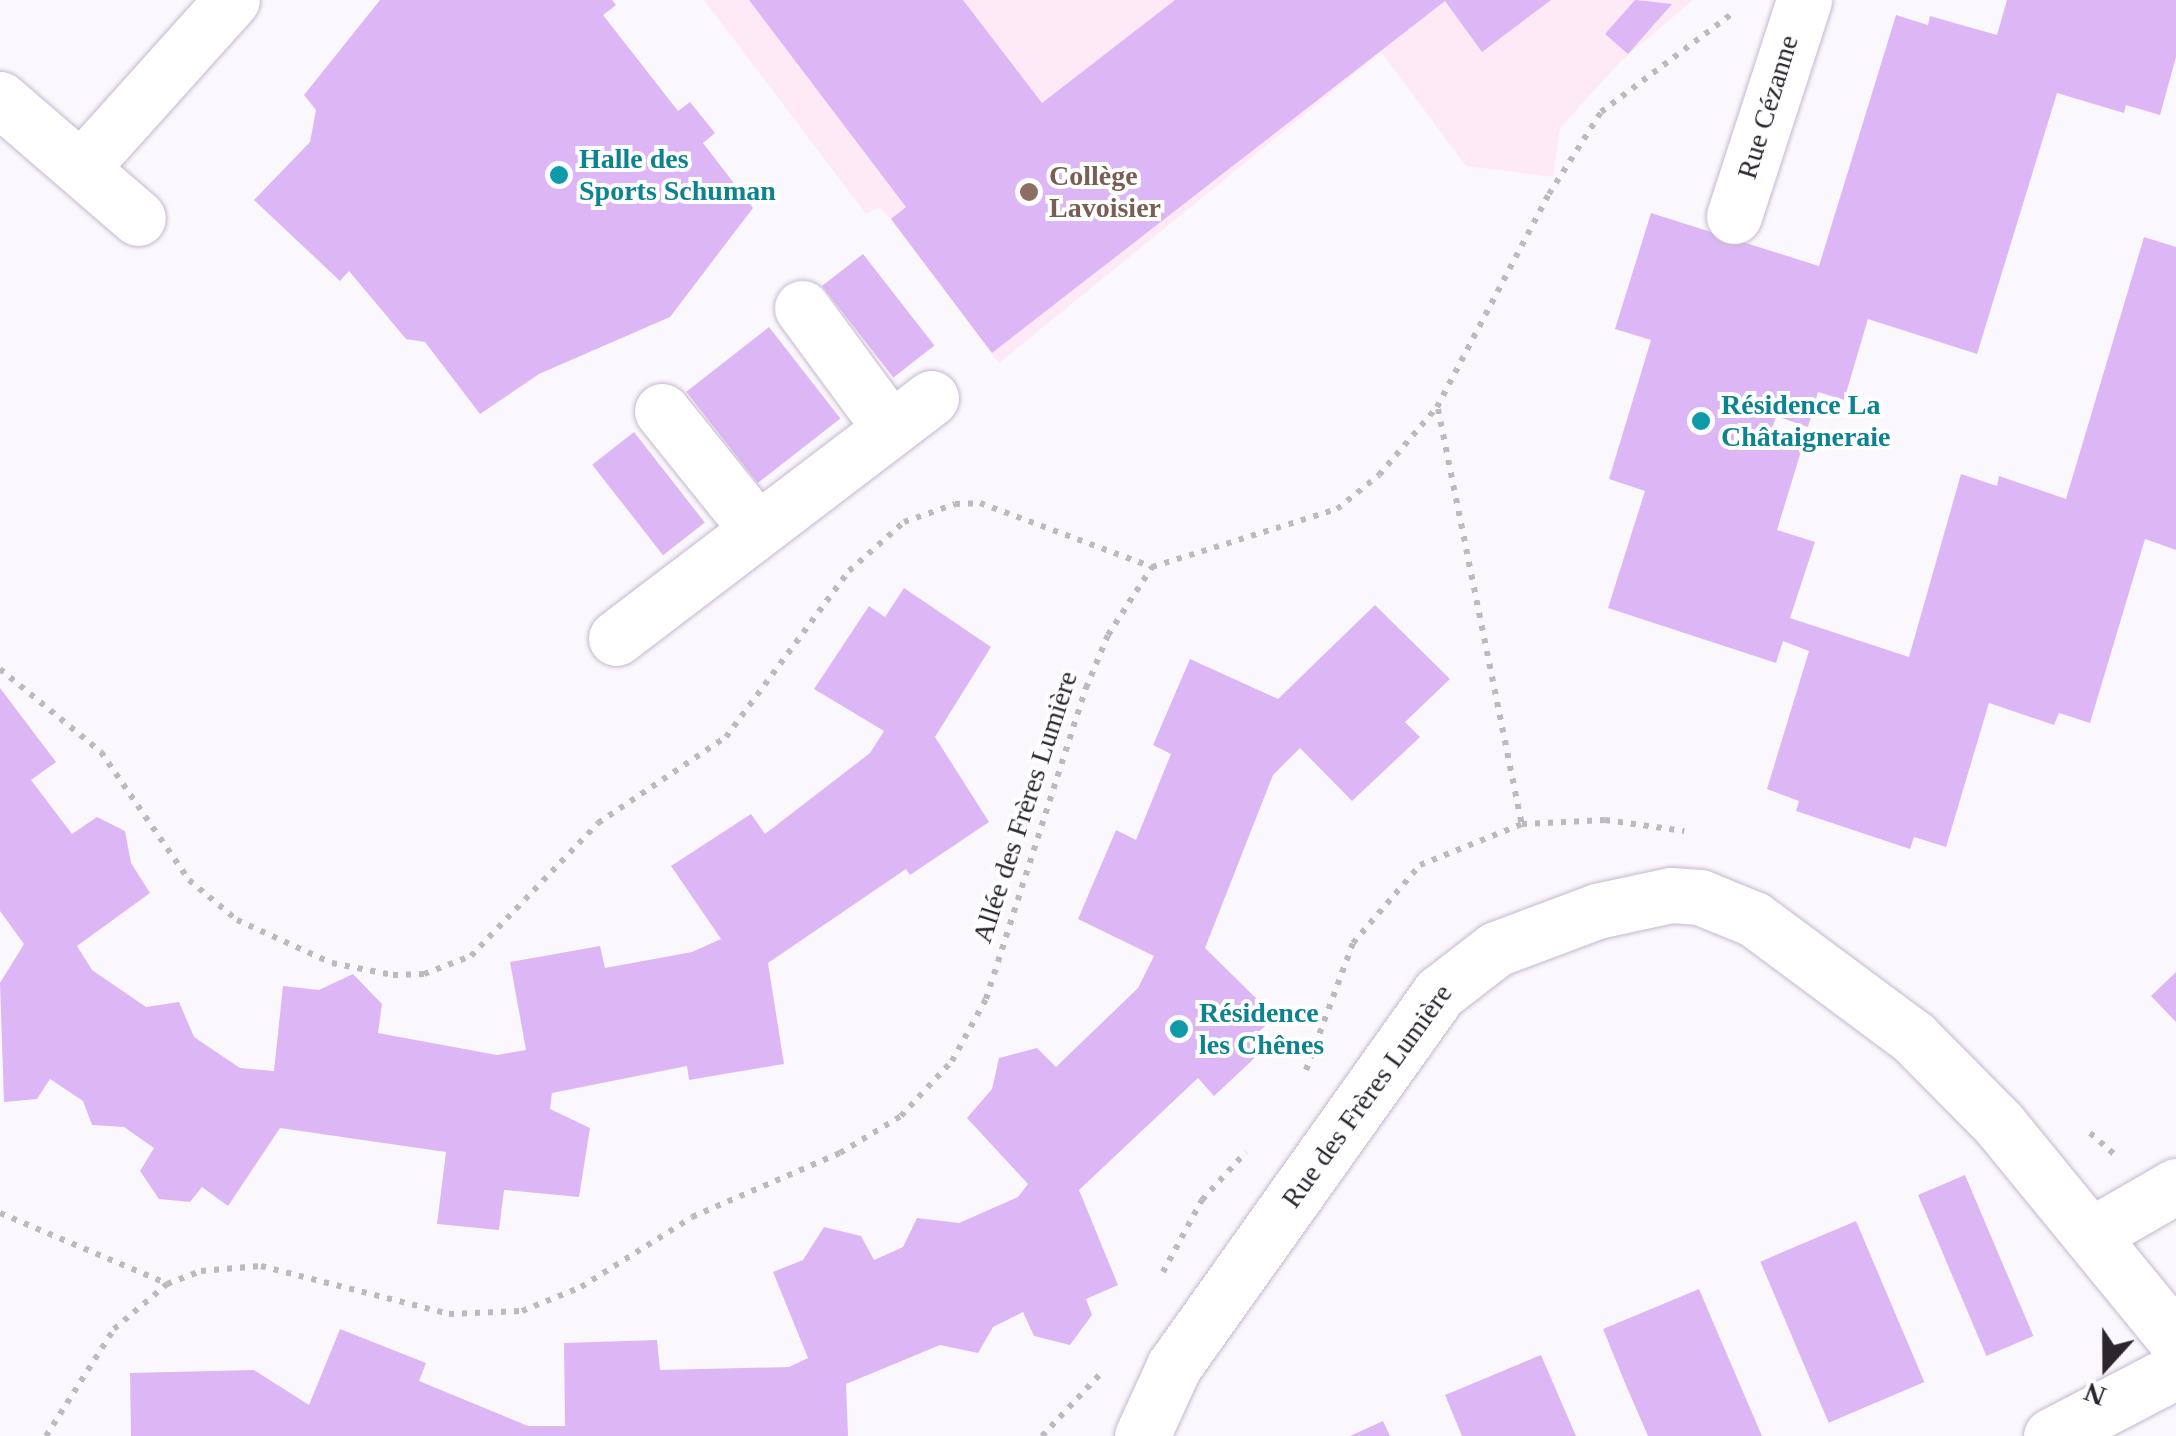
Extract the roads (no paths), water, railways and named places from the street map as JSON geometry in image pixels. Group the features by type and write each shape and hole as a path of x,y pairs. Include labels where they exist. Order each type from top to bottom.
{"street":[{"path":"81,168 232,0"},
{"name":"Rue Cézanne","path":"1734,216 1804,0"},
{"path":"0,100 138,218"},
{"path":"616,638 911,413 802,308"},
{"path":"662,410 756,528"},
{"name":"Rue des Frères Lumière","path":"1142,1436 1174,1366 1439,993 1496,949 1630,901 1700,898 1770,931 1925,1049 1999,1124 2176,1340"},
{"path":"2091,1235 2168,1191"},
{"path":"2051,1436 2176,1371"}],"place":[{"name":"Halle des Sports Schuman","path":"559,175"},
{"name":"Collège Lavoisier","path":"1029,192"},
{"name":"Résidence La Châtaigneraie","path":"1701,421"},
{"name":"Résidence les Chênes","path":"1179,1029"}]}
